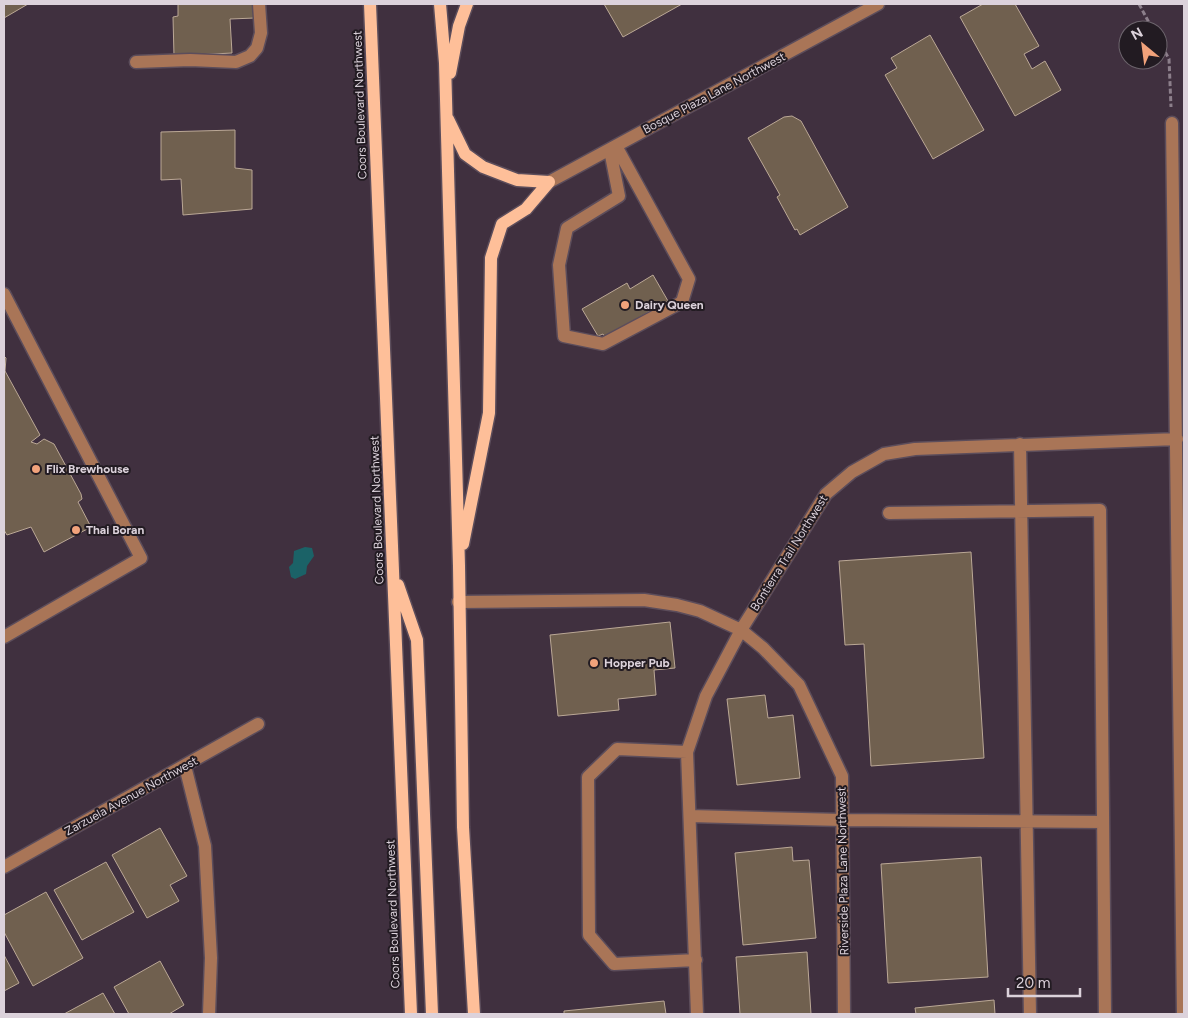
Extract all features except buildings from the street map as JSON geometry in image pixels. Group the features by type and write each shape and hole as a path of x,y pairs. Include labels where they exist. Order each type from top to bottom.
{"main road":[{"name":"Coors Boulevard Northwest","path":"370,4 411,1014"},
{"path":"440,4 445,63 459,566 458,602 463,827 474,1014"},
{"path":"445,97 459,26 467,4"},
{"path":"445,115 465,154 484,167 517,180 549,182"},
{"path":"459,566 489,413 490,258 502,224 526,209 549,182"},
{"path":"393,571 417,640 432,1014"},
{"path":"473,998 480,1014"}],"street":[{"path":"136,62 190,60 236,62 250,56 257,48 261,33 259,4"},
{"name":"Bosque Plaza Lane Northwest","path":"549,182 878,4"},
{"path":"1172,123 1184,962 1183,1014"},
{"path":"613,148 689,278 682,302 603,344 564,336 559,265 567,228 619,196 613,148"},
{"path":"4,294 141,558 4,637"},
{"name":"Bontierra Trail Northwest","path":"687,752 706,696 741,630 826,494 852,472 884,454 915,448 1177,439"},
{"path":"1020,444 1030,1014"},
{"path":"889,513 1100,510 1105,1014"},
{"name":"Riverside Plaza Lane Northwest","path":"458,602 644,600 677,605 700,611 741,630 763,648 799,685 842,776 844,1014"},
{"name":"Zarzuela Avenue Northwest","path":"4,868 258,724"},
{"path":"696,960 614,964 589,935 588,776 617,749 687,752 696,960 697,1014"},
{"path":"185,766 205,846 211,958 209,1014"},
{"path":"690,816 842,820 1103,822"}],"path":[{"path":"1139,4 1148,20"},
{"path":"1168,57 1172,123"}],"shaded area":[{"path":"305,547 312,548 314,556 307,566 306,574 295,579 291,577 289,567 293,563 294,551"}],"place":[{"name":"Dairy Queen","path":"625,305"},
{"name":"Flix Brewhouse","path":"36,469"},
{"name":"Thai Boran","path":"76,530"},
{"name":"Hopper Pub","path":"594,663"}]}
